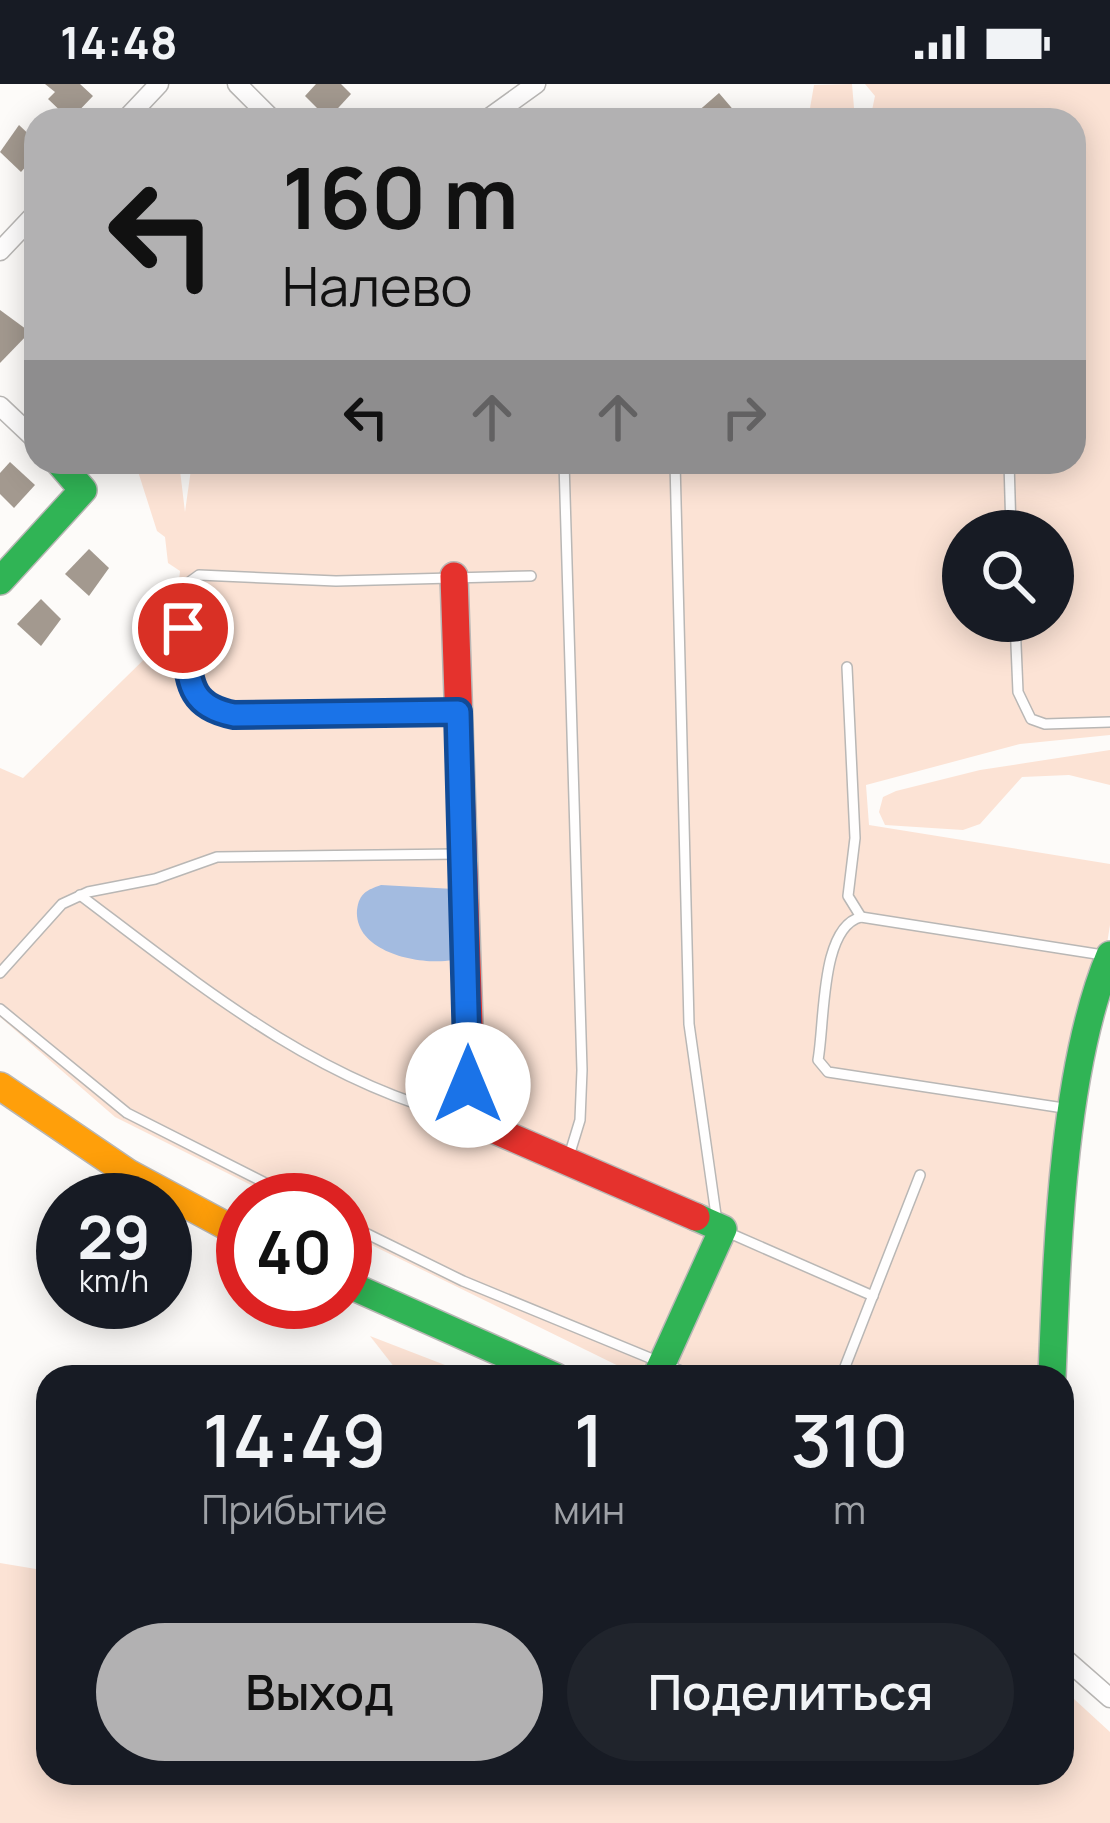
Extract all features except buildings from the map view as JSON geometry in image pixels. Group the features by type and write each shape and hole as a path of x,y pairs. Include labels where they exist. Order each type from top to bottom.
{"street":[{"path":"136,108 159,84"},
{"path":"237,84 262,108"},
{"path":"503,108 536,84"},
{"path":"0,251 24,226"},
{"path":"0,406 24,429"},
{"path":"0,581 78,500 83,490 72,474"},
{"path":"454,576 467,1118 566,1165 720,1228 661,1365"},
{"path":"1053,1365 1057,1263 1088,1035 1109,955"},
{"path":"0,1086 128,1173 216,1220"},
{"path":"372,1295 529,1365"},
{"path":"1074,1666 1110,1698"}],"lane":[{"path":"564,474 582,1070 580,1120 566,1165"},
{"path":"675,474 689,1024 720,1228 873,1296"},
{"path":"1009,474 1010,510"},
{"path":"458,712 234,715 206,710 196,700 183,628 188,583 199,575 336,581 531,576"},
{"path":"1016,642 1018,692 1031,719 1045,724 1110,722"},
{"path":"847,667 855,838 848,896 861,916"},
{"path":"0,973 62,904 80,895 155,879 217,856 463,854"},
{"path":"80,895 232,1009 284,1042 381,1092 467,1118"},
{"path":"1078,1111 843,1076 822,1068 818,1060 833,945 845,920 861,916 1109,955"},
{"path":"0,1010 127,1113 246,1173"},
{"path":"846,1365 920,1175"},
{"path":"372,1236 648,1365"}],"shaded area":[{"path":"852,84 854,108 810,108 814,85"},
{"path":"865,84 1110,84 1110,735 1020,744 866,785 869,825 1110,864 1110,925 1047,1318 1045,1365 617,1365 372,1245 372,1173 227,1173 115,1117 0,1017 0,768 23,778 174,630 180,571 168,563 165,537 157,531 139,474 180,474 185,512 190,474 1086,474 1086,108 872,108 875,96"},
{"path":"1110,750 1110,785 1069,775 1022,777 980,824 963,830 885,825 879,812 883,797 896,791 980,770"},
{"path":"370,1336 445,1365 393,1365"},
{"path":"0,1563 36,1569 36,1785 1074,1785 1074,1699 1110,1732 1110,1823 0,1823"}],"water":[{"path":"381,885 454,889 453,960 407,958 377,946 366,936 359,924 358,904 364,893"}],"traffic: fast":[{"path":"0,581 83,490 69,474"},
{"path":"1053,1365 1072,1106 1081,1052 1110,955"},
{"path":"661,1365 723,1229 696,1217"},
{"path":"372,1295 529,1365"}],"traffic: slow":[{"path":"0,1086 128,1173 216,1220"}],"traffic: jam":[{"path":"454,576 470,1053 467,1118 696,1217"}],"route":[{"path":"183,628 196,700 206,710 234,715 458,712 468,1085"}]}
